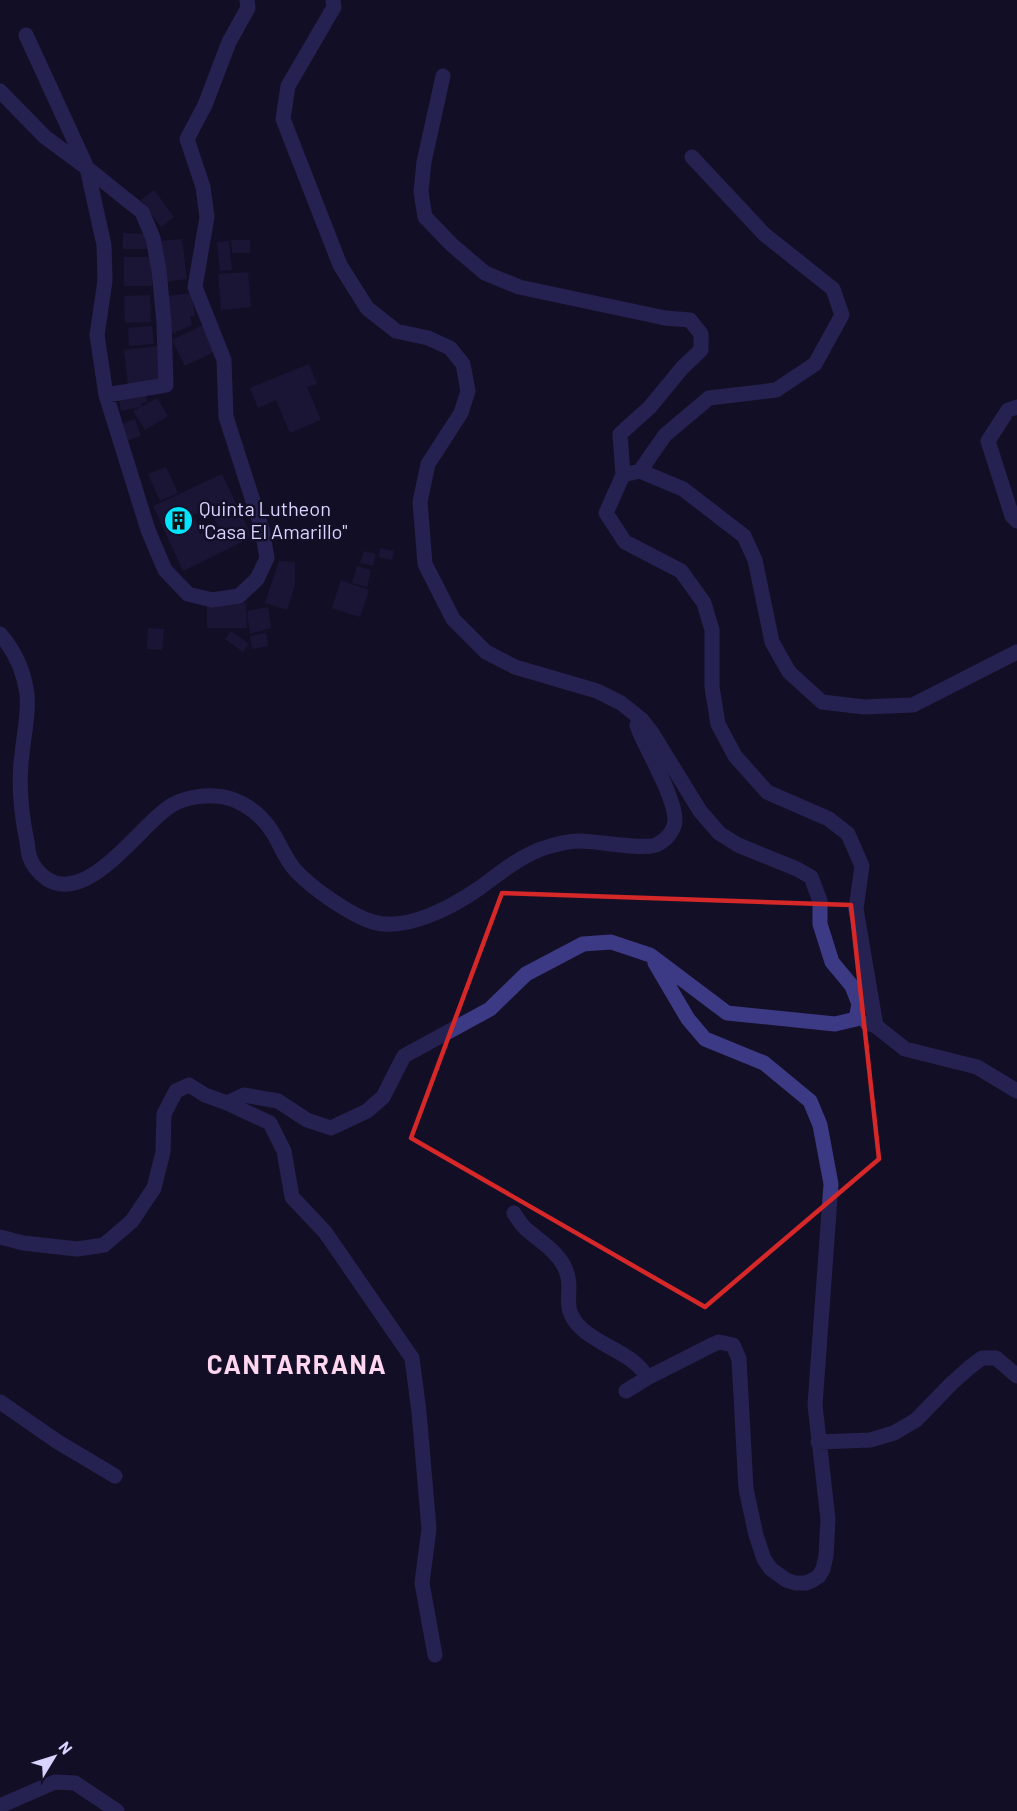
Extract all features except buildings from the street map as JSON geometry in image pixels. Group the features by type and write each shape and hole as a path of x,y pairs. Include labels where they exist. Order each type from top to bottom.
{"street":[{"path":"26,35 87,168 104,245 105,281 97,335 106,395 148,530 165,570 188,594 212,600 239,596 257,579 267,558 262,530 226,417 224,360 195,287 207,217 203,187 187,139 205,105 229,42 248,8 247,0"},
{"path":"333,0 334,7 288,86 283,119 340,265 367,308 396,331 428,338 450,348 463,364 468,391 461,413 428,464 420,502 425,564 453,619 486,651 515,667 597,691 621,703 640,719 663,750 700,810 719,833 738,845 797,869 811,878 820,901 820,924 832,962 852,986 859,1004 856,1019"},
{"path":"443,76 424,162 421,192 425,217 452,245 485,273 519,287 665,318 690,320 701,333 701,350 682,368 650,406 620,434 622,474 606,513 625,542 681,571 704,603 712,630 712,687 718,724 735,756 767,792 829,819 848,834 862,866 856,909 876,1026"},
{"path":"0,92 45,138 142,212 153,238 159,270 164,323 166,385 106,395"},
{"path":"640,471 665,435 709,398 776,390 815,364 842,315 833,289 764,234 692,157"},
{"path":"1017,407 1008,410 988,441 1012,516 1017,521"},
{"path":"622,474 640,471 683,489 744,536 755,560 772,642 789,672 822,702 864,707 913,705 1017,652"},
{"path":"0,634 16,658 27,695 20,789 30,858 39,872 51,881 65,884 79,882 93,875 142,832 159,813 175,802 216,796 236,800 255,812 273,833 283,854 296,871 355,915 377,923 398,924 417,920 447,908 479,889 508,866 542,849 575,841 653,846 668,837 675,820 673,810 637,725 640,719"},
{"path":"227,1103 244,1095 278,1101 307,1120 331,1128 367,1112 383,1097 404,1056 490,1009 526,974 583,944 611,942 650,955 727,1013 835,1024 856,1019 876,1026 905,1049 977,1067 1017,1091"},
{"path":"626,1391 719,1342 729,1343 736,1350 739,1359 746,1488 756,1535 764,1559 779,1576 795,1583 806,1583 819,1576 826,1556 828,1519 815,1405 831,1184 820,1125 810,1101 764,1063 705,1039 688,1019 650,955"},
{"path":"0,1237 23,1243 76,1249 104,1245 132,1221 154,1188 163,1152 164,1114 176,1091 189,1085 205,1095 270,1123 284,1151 292,1197 325,1232 412,1358 429,1529 422,1583 435,1655"},
{"path":"514,1213 523,1226 558,1256 564,1266 570,1286 568,1306 575,1322 584,1332 636,1364 647,1378"},
{"path":"818,1442 870,1440 905,1428 982,1358 996,1358 1017,1376"},
{"path":"0,1402 57,1442 115,1476"},
{"path":"0,1806 55,1782 75,1783 117,1811"}],"highlighted area":[{"path":"502,893 851,905 879,1159 705,1307 411,1138"}],"place":[{"name":"Quinta Lutheon \"Casa El Amarillo\"","path":"178,521"}],"district":[{"name":"CANTARRANA","path":"297,1365"}]}
